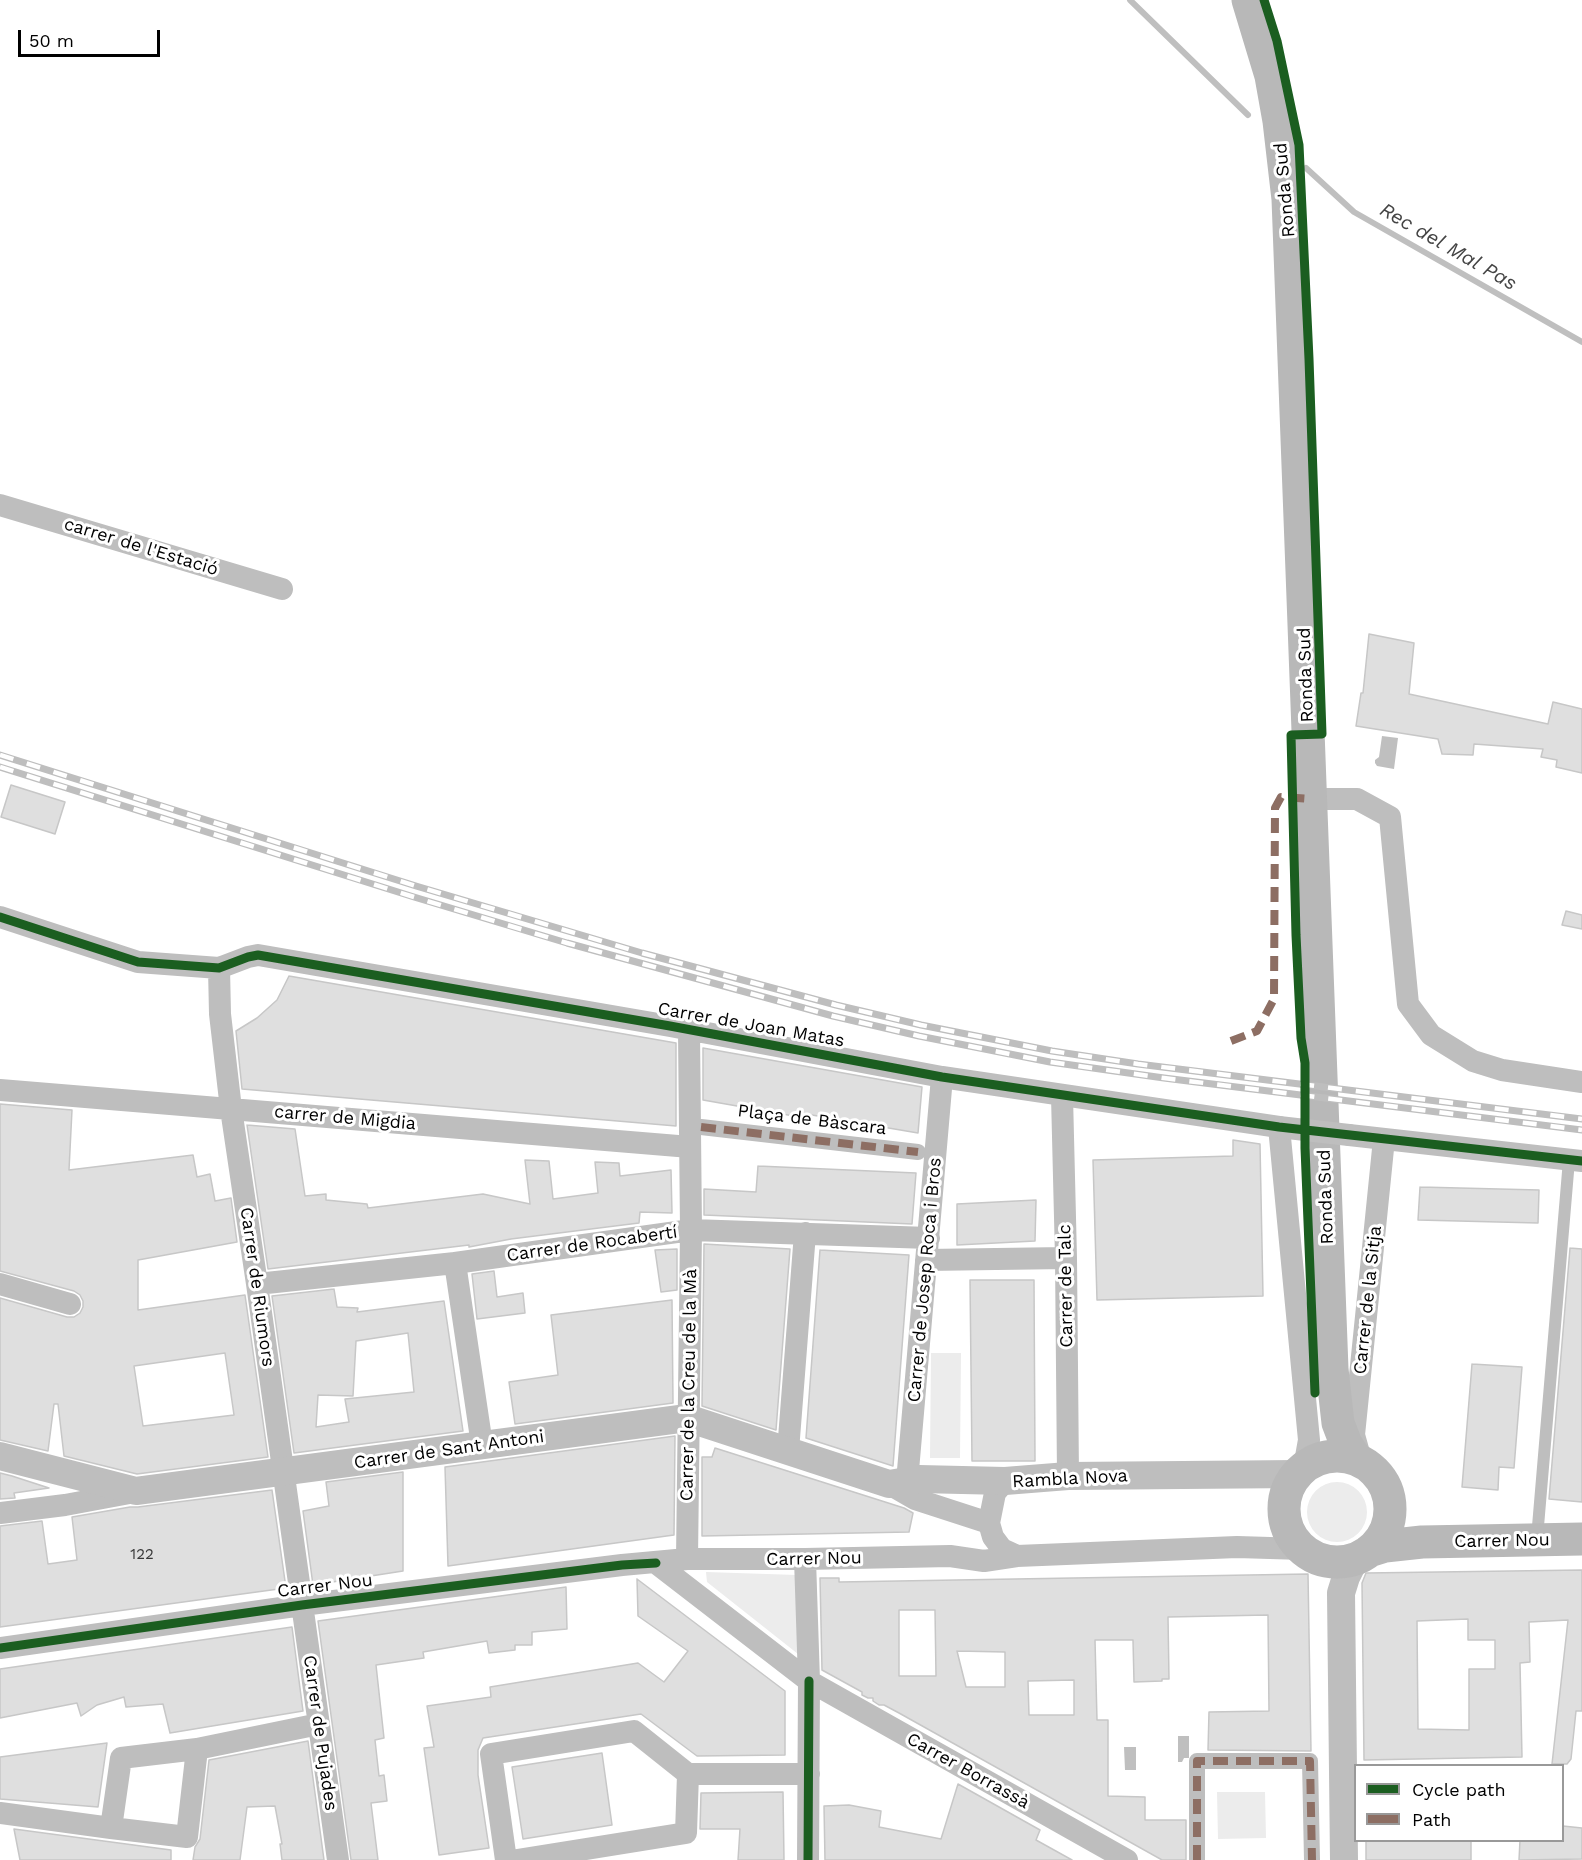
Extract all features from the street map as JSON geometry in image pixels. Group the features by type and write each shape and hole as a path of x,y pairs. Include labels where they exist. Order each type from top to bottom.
{"main road":[{"name":"Ronda Sud","path":"1248,0 1271,76 1288,199 1333,1391 1338,1423 1346,1444 1359,1461"},
{"name":"Ronda Sud","path":"1306,1468 1329,1424 1333,1391"},
{"path":"1334,1456 1359,1461 1374,1470 1389,1497 1390,1513 1387,1527 1380,1540 1338,1555 1294,1539 1285,1513 1290,1486 1306,1468 1334,1456"},
{"path":"1390,1513 1398,1523 1422,1542"},
{"name":"Carrer Nou","path":"1338,1555 1422,1542 1582,1539"}],"street":[{"name":"carrer de l'Estació","path":"0,505 282,590"},
{"path":"1310,800 1357,799 1390,817 1408,1004 1431,1035 1473,1061 1502,1070 1582,1082"},
{"path":"0,917 138,962 219,968"},
{"name":"Carrer de Joan Matas","path":"219,968 258,955 942,1077 1279,1127 1576,1160"},
{"name":"Carrer de Riumors","path":"219,968 220,1014 231,1109 302,1605"},
{"name":"Carrer de la Creu de la Mà","path":"687,1559 691,1230 688,1031"},
{"name":"Carrer de Josep Roca i Bros","path":"898,1483 928,1249 942,1077"},
{"name":"carrer de Migdia","path":"0,1090 690,1147"},
{"name":"Carrer de Talc","path":"1062,1095 1068,1476"},
{"name":"Plaça de Bàscara","path":"701,1127 918,1152"},
{"path":"1279,1127 1309,1440 1306,1468"},
{"name":"Carrer de la Sitja","path":"1359,1461 1354,1435 1384,1139"},
{"name":"Carrer de Rocabertí","path":"257,1284 455,1263 691,1230 805,1233 928,1249 1066,1258"},
{"path":"788,1451 805,1233"},
{"path":"455,1263 482,1444"},
{"path":"0,1284 70,1304"},
{"name":"Carrer de Sant Antoni","path":"0,1513 65,1505 136,1491 687,1418 788,1451 898,1483 919,1479 1005,1481"},
{"path":"0,1456 136,1491"},
{"name":"Rambla Nova","path":"991,1530 995,1493 1005,1481 1068,1476 1306,1468"},
{"path":"61,1473 68,1490 65,1505"},
{"name":"Carrer de Sant Antoni","path":"898,1483 915,1499 991,1530"},
{"path":"991,1530 1002,1549 1017,1557 1237,1547 1338,1555 1346,1577 1341,1593 1349,1773 1344,1860"},
{"name":"Carrer Nou","path":"950,1556 979,1549 991,1530"},
{"name":"Carrer Nou","path":"0,1648 302,1605 687,1559 950,1556 984,1561 1017,1557"},
{"path":"805,1559 809,1774 808,1860"},
{"name":"Carrer Borrassà","path":"656,1563 808,1681 1127,1860"},
{"name":"Carrer de Pujades","path":"302,1605 338,1860"},
{"path":"111,1828 121,1758 198,1749 319,1724"},
{"path":"506,1860 491,1754 634,1731 688,1774 809,1774"},
{"path":"0,1813 187,1837 198,1749"},
{"path":"1197,1860 1197,1761 1310,1761 1312,1860"},
{"path":"517,1860 686,1833 688,1774"}],"lane":[{"path":"1537,1540 1576,1160"}],"shaded area":[{"path":"1382,736 1398,738 1394,769 1377,766 1375,763 1379,757"},
{"path":"931,1353 961,1353 960,1458 930,1458"},
{"path":"1331,1482 1343,1482 1359,1490 1365,1500 1367,1512 1365,1524 1359,1534 1343,1542 1331,1542 1315,1534 1307,1518 1307,1506 1315,1490"},
{"path":"706,1572 797,1575 798,1654 707,1582"},
{"path":"1178,1736 1189,1736 1189,1758 1184,1758 1182,1762 1178,1762"},
{"path":"1124,1747 1136,1747 1136,1770 1125,1770"},
{"path":"1217,1792 1265,1792 1266,1838 1218,1839"}],"building":[{"path":"1369,634 1414,643 1409,694 1548,724 1553,702 1582,709 1582,773 1556,767 1557,760 1541,757 1543,749 1474,744 1473,755 1442,754 1438,739 1356,726 1361,693 1363,693"},
{"path":"11,785 65,802 55,834 1,817"},
{"path":"1566,911 1582,915 1582,929 1562,925"},
{"path":"289,976 676,1043 676,1126 242,1089 236,1031 257,1018 277,1000"},
{"path":"703,1048 922,1087 918,1133 806,1114 805,1118 703,1100"},
{"path":"0,1104 72,1110 69,1170 193,1155 197,1177 210,1174 215,1201 231,1198 237,1242 138,1260 138,1310 245,1295 268,1457 137,1474 64,1456 58,1404 54,1404 48,1451 0,1440 0,1298 67,1317 74,1317 80,1313 83,1301 74,1291 0,1271","holes":["225,1353 234,1415 143,1426 134,1366"]},
{"path":"247,1125 295,1129 305,1196 326,1194 326,1200 367,1204 368,1208 483,1194 530,1204 525,1160 549,1161 553,1199 598,1193 595,1162 619,1163 620,1176 671,1170 672,1213 640,1212 639,1223 511,1239 469,1247 469,1245 268,1269"},
{"path":"1233,1140 1260,1144 1263,1296 1097,1300 1093,1160 1233,1156"},
{"path":"758,1166 916,1173 912,1224 704,1215 704,1189 756,1192"},
{"path":"1420,1187 1539,1190 1538,1223 1418,1220"},
{"path":"1036,1200 1035,1241 957,1245 957,1204"},
{"path":"704,1244 790,1249 776,1430 702,1406"},
{"path":"1570,1248 1582,1249 1582,1502 1549,1499"},
{"path":"677,1249 677,1290 661,1292 655,1250"},
{"path":"820,1250 909,1255 893,1466 806,1438"},
{"path":"494,1271 497,1297 523,1293 525,1313 477,1319 472,1274"},
{"path":"970,1280 1034,1280 1035,1461 972,1461"},
{"path":"334,1289 337,1307 358,1308 357,1312 444,1301 463,1431 294,1453 272,1296","holes":["408,1333 414,1392 345,1399 349,1422 316,1427 318,1395 353,1396 356,1341"]},
{"path":"672,1300 673,1403 515,1424 509,1382 558,1375 551,1315"},
{"path":"1472,1364 1522,1367 1514,1468 1499,1467 1498,1490 1462,1487"},
{"path":"675,1436 674,1535 448,1566 445,1467"},
{"path":"715,1448 904,1508 913,1513 909,1532 702,1536 702,1457 712,1457"},
{"path":"403,1472 403,1571 313,1585 303,1511 329,1506 326,1482"},
{"path":"0,1473 49,1488 14,1493 15,1498 0,1499"},
{"path":"272,1490 286,1588 0,1627 0,1526 42,1521 48,1564 77,1560 72,1517 130,1507"},
{"path":"1582,1570 1582,1711 1576,1711 1571,1759 1567,1764 1552,1764 1568,1620 1529,1622 1530,1662 1520,1663 1522,1757 1364,1760 1362,1583 1366,1573","holes":["1468,1619 1468,1640 1495,1640 1495,1669 1469,1669 1469,1730 1418,1729 1417,1621"]},
{"path":"1308,1574 1311,1751 1208,1750 1209,1712 1269,1711 1268,1615 1168,1617 1169,1679 1162,1679 1162,1681 1134,1682 1133,1640 1095,1640 1097,1720 1108,1720 1108,1796 1145,1797 1145,1820 1186,1820 1186,1860 1162,1860 899,1713 884,1705 879,1705 873,1701 873,1698 862,1695 862,1692 822,1670 820,1578 839,1578 839,1582","holes":["899,1610 935,1610 936,1676 899,1676","957,1651 1005,1652 1005,1687 966,1687","1074,1680 1074,1715 1029,1715 1028,1681"]},
{"path":"637,1579 785,1691 785,1755 697,1756 641,1714 483,1738 478,1750 478,1775 489,1848 439,1855 424,1748 434,1747 427,1706 491,1697 490,1687 638,1663 664,1682 688,1651 638,1616"},
{"path":"566,1587 567,1629 532,1632 532,1645 515,1645 515,1650 489,1653 487,1641 423,1652 424,1658 376,1665 384,1738 375,1740 379,1776 384,1775 387,1801 371,1803 378,1860 351,1860 318,1621"},
{"path":"292,1627 303,1711 170,1733 163,1704 126,1707 124,1697 97,1705 81,1716 77,1703 0,1718 0,1669"},
{"path":"308,1741 324,1860 282,1860 280,1844 282,1844 275,1806 247,1807 240,1860 193,1860 195,1847 200,1839 209,1760"},
{"path":"107,1743 98,1807 0,1799 0,1757"},
{"path":"602,1753 612,1825 523,1839 512,1767"},
{"path":"958,1784 1040,1830 1036,1840 1072,1860 825,1860 824,1806 849,1805 881,1811 879,1827 941,1839"},
{"path":"783,1792 784,1860 738,1860 740,1829 700,1829 701,1793"},
{"path":"1564,1826 1582,1828 1582,1859 1519,1860 1520,1842 1564,1842"},
{"path":"14,1829 171,1850 171,1860 20,1860"},
{"path":"1366,1842 1471,1842 1471,1860 1366,1860"}],"waterway":[{"name":"Rec del Mal Pas","path":"1130,0 1248,115"},
{"name":"Rec del Mal Pas","path":"1306,168 1354,212 1582,342"}],"railway":[{"path":"0,755 416,886 642,953 836,1005 921,1025 1052,1051 1138,1064 1582,1119"},
{"path":"0,767 567,943 833,1016 919,1036 1050,1062 1582,1130"}],"marked path":[{"path":"1231,1041 1257,1031 1274,999 1275,808 1281,797 1310,799"},
{"path":"701,1127 918,1152"},
{"path":"1197,1860 1197,1761 1310,1761 1312,1860"}],"cycle path":[{"path":"1264,0 1277,41 1299,145 1309,359 1322,734 1291,735 1296,935 1301,1038 1305,1063 1305,1148 1315,1393"},
{"path":"0,917 138,962 219,968 258,955 670,1026 942,1077 1279,1127 1582,1161"},
{"path":"0,1648 302,1605 622,1565 656,1563"},
{"path":"808,1860 809,1681"}]}
